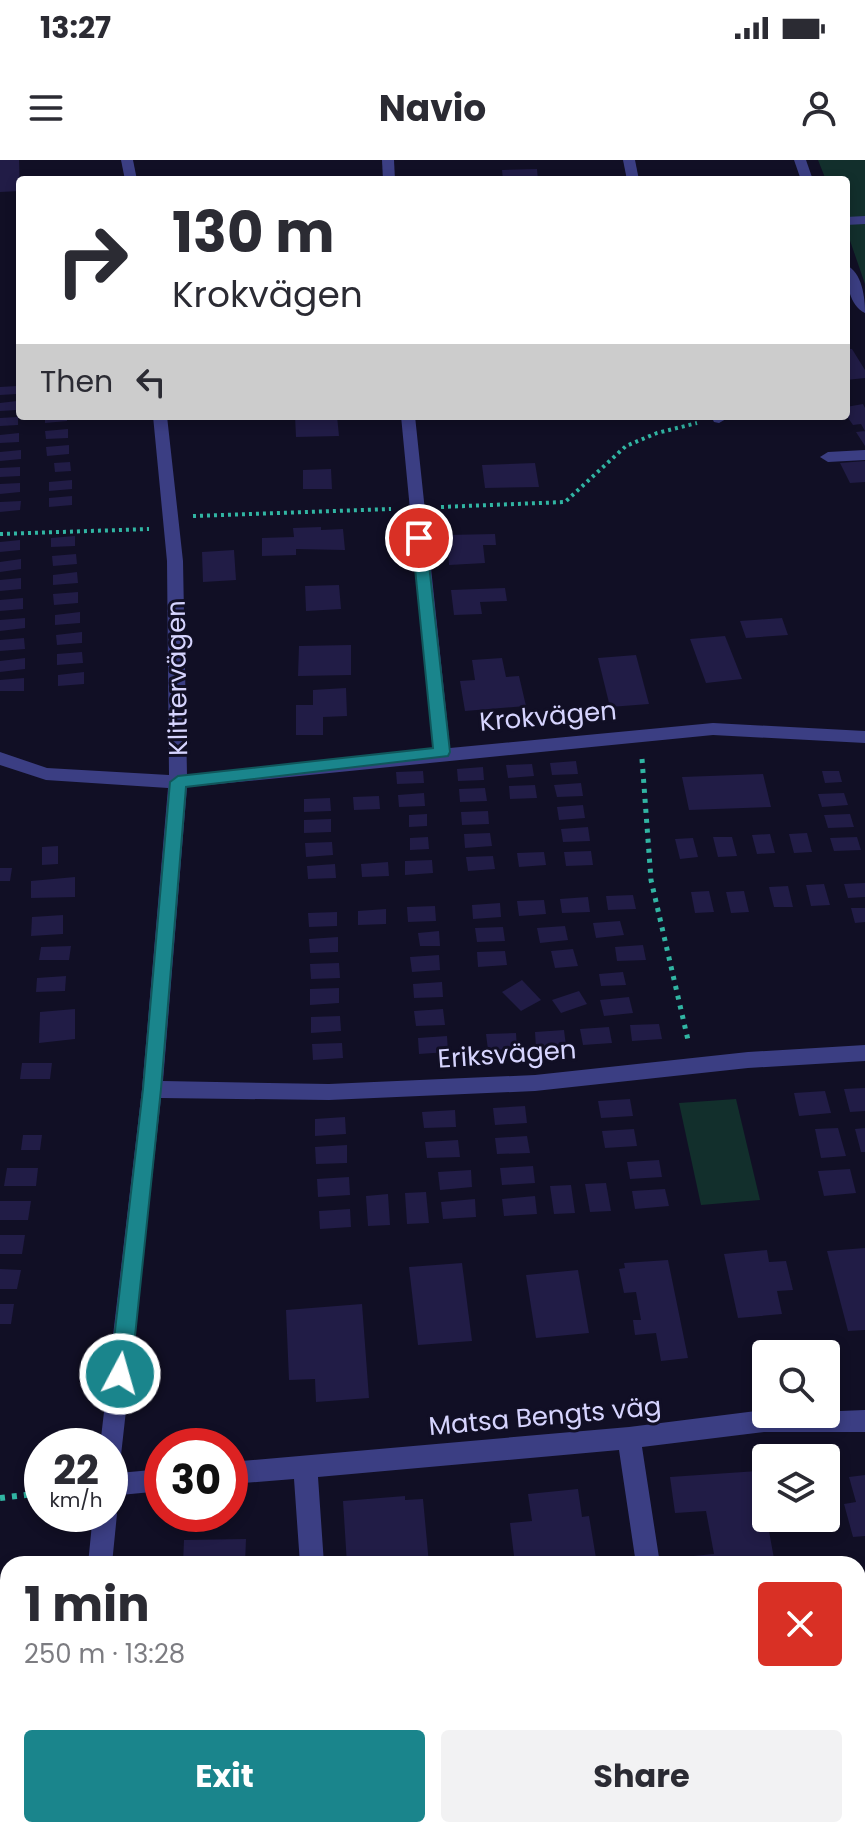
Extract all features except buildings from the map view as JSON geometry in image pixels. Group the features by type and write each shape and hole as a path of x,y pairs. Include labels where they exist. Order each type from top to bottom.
{"street":[{"path":"850,277 865,309"},
{"name":"Klittervägen","path":"114,1428 152,1089 178,782 173,522 160,420"},
{"path":"408,420 442,752"},
{"path":"828,457 865,455"},
{"name":"Krokvägen","path":"0,758 46,774 178,782 442,752 713,729 865,737"},
{"name":"Eriksvägen","path":"152,1089 329,1092 535,1083 693,1065 865,1053"},
{"name":"Matsa Bengts väg","path":"248,1471 629,1438 764,1421 865,1421"},
{"path":"629,1438 647,1556"},
{"path":"305,1466 311,1556"},
{"path":"101,1556 103,1532"}],"path":[{"path":"0,534 415,508 565,502 626,446 674,428 710,420"},
{"path":"641,734 651,880 693,1065"},
{"path":"1,1499 24,1496"}],"green space":[{"path":"818,160 865,160 865,284 850,241 850,176 824,176"},
{"path":"736,1099 760,1200 701,1205 679,1103"}],"route":[{"path":"120,1374 152,1089 178,782 442,752 419,538"}]}
